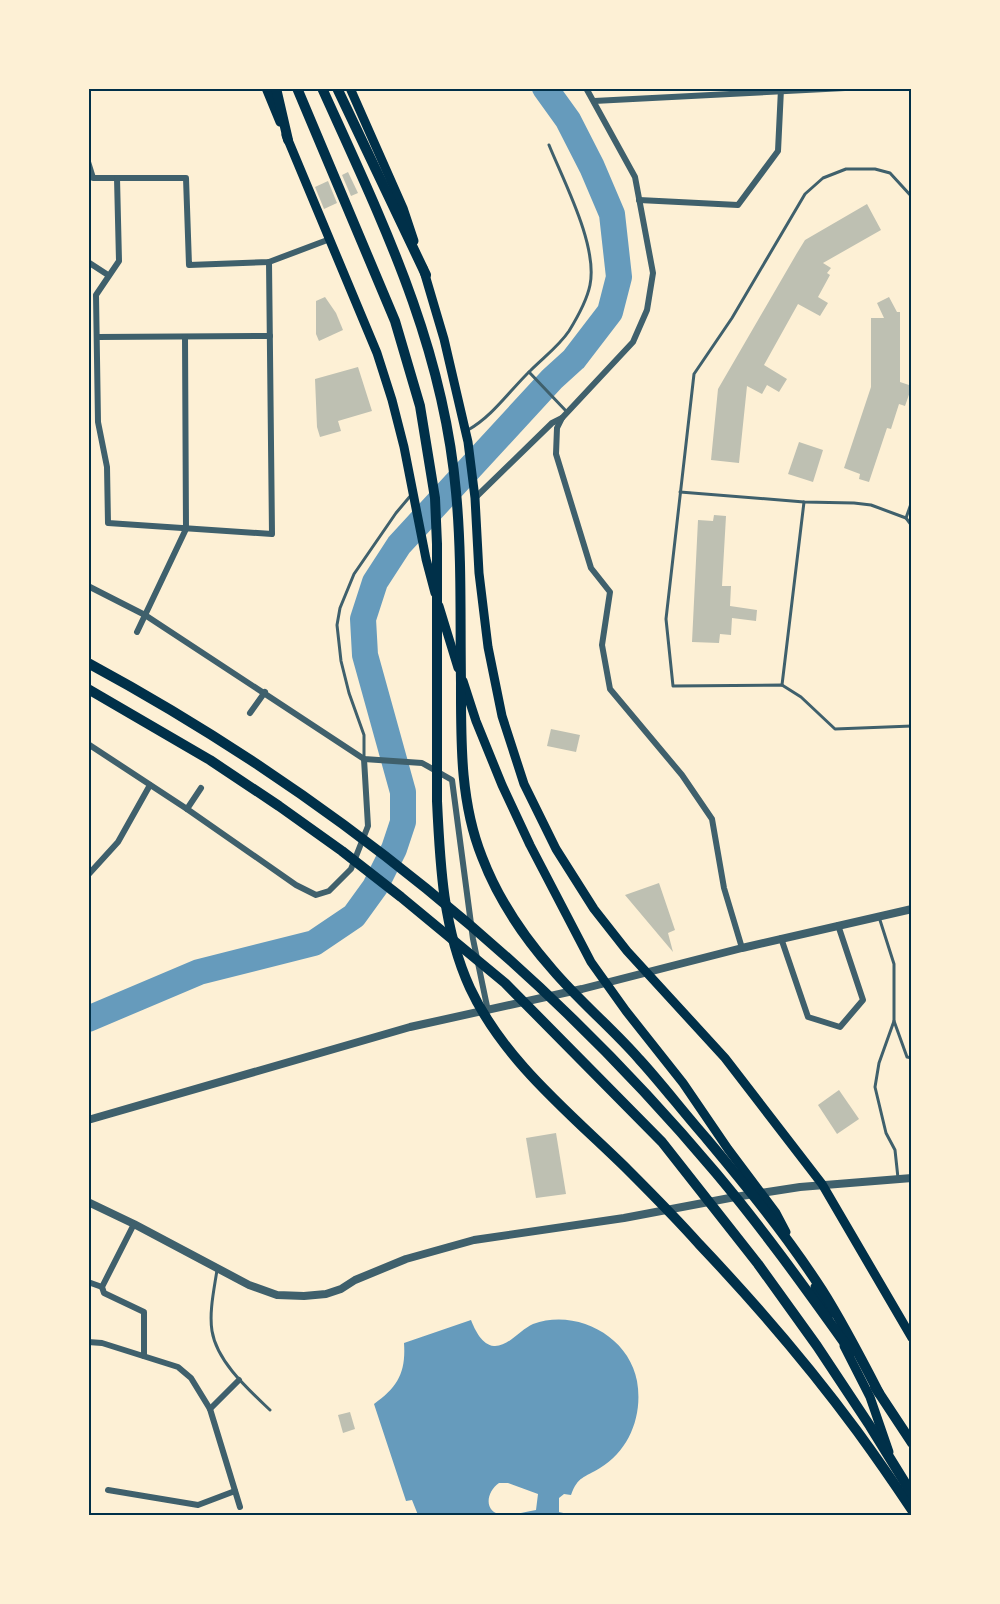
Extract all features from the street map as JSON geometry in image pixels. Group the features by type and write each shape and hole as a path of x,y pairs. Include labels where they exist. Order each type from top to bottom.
{"highway":[{"path":"276,88 288,140"},
{"path":"297,88 395,321 409,362 426,436 435,498 437,544 439,844 449,925 459,961 472,990 512,1051 574,1120 626,1168 758,1309 857,1431 912,1510"},
{"path":"322,88 401,266 418,310 441,396 453,467 459,531 463,769 468,814 481,856 500,896 524,934 553,971 639,1058 745,1183 783,1233 821,1290 879,1393"},
{"path":"337,88 426,275"},
{"path":"88,663 147,695 291,786 371,845 462,917 518,966 666,1116 717,1174 819,1307 912,1443"},
{"path":"88,689 210,760 279,806 401,897 505,983 662,1142 758,1264 817,1346 912,1494"}],"main road":[{"path":"266,88 377,353 392,400 426,559 476,721 502,785 591,962 683,1083 728,1149 776,1213 870,1397 912,1514"},
{"path":"350,88 403,208 426,275 444,339 468,442 488,647 502,716 524,784 556,849 594,909 646,971 725,1058 822,1184 912,1338"}],"street":[{"path":"475,498 552,423 564,415 633,342 647,310 653,273 634,177 586,88"},
{"path":"671,88 671,97"},
{"path":"594,101 845,88"},
{"path":"639,200 738,205 778,151 781,90"},
{"path":"88,162 93,178 186,178 189,265 269,262 330,239"},
{"path":"117,178 119,261 96,295 98,422 107,467 108,523 272,534 269,262"},
{"path":"88,262 108,275"},
{"path":"97,337 270,336"},
{"path":"137,632 186,529 185,337"},
{"path":"564,415 557,428 556,454 591,568 610,592 602,645 610,689 682,775 712,819 724,888 742,948"},
{"path":"88,586 145,615 364,759 422,763 452,780 473,939 488,1011"},
{"path":"250,713 265,692"},
{"path":"88,744 296,885 316,895 329,891 351,869 368,826 364,759"},
{"path":"88,875 118,842 150,785"},
{"path":"187,809 201,788"},
{"path":"88,1120 410,1028 912,909"},
{"path":"782,938 808,1017 840,1027 862,1000 838,925"},
{"path":"88,1202 249,1285 277,1295 304,1296 326,1294 406,1259 474,1240 624,1218 822,1184 912,1178"},
{"path":"134,1224 102,1287 104,1293 144,1312 144,1356"},
{"path":"88,1282 102,1287"},
{"path":"88,1342 102,1343 178,1367 191,1378 210,1409 240,1507"},
{"path":"210,1409 239,1380"},
{"path":"108,1490 198,1505 235,1491"}],"lane":[{"path":"466,431 481,423 553,350 568,332 591,283 591,267 584,232 549,145"},
{"path":"912,197 890,173 875,169 846,169 823,178 805,195 732,318 694,374 666,619 673,686 782,685 801,697 835,729 912,726"},
{"path":"529,372 564,415"},
{"path":"680,492 871,505 906,518 912,526"},
{"path":"364,759 364,735 349,693 341,661 337,625 340,608 354,574 396,513 414,497"},
{"path":"906,518 912,501"},
{"path":"782,685 804,502"},
{"path":"879,915 894,964 894,1021 879,1063 874,1088 886,1133 895,1150 898,1179"},
{"path":"894,1021 907,1057 912,1058"},
{"path":"217,1268 212,1333 222,1355 239,1380 270,1410"}],"water":[{"path":"471,1320 483,1340 494,1346 504,1344 533,1324 549,1320 583,1323 612,1339 632,1365 638,1393 636,1418 632,1430 619,1451 600,1468 579,1481 571,1495 564,1494 559,1498 559,1512 572,1515 418,1515 412,1500 406,1501 374,1404 395,1385 404,1362 404,1343"}],"building":[{"path":"348,172 358,193 351,196 342,175"},
{"path":"328,181 337,203 324,209 315,187"},
{"path":"867,204 881,230 823,263 831,268 827,273 830,275 818,297 828,303 820,316 798,304 764,365 787,379 779,392 767,385 762,394 747,386 739,463 711,460 718,389 797,253 805,240"},
{"path":"325,297 336,313 343,330 319,341 316,334 316,301"},
{"path":"889,297 897,312 900,312 900,382 912,386 905,406 899,404 891,429 887,428 869,482 859,479 860,474 844,468 871,387 871,318 884,318 877,303"},
{"path":"358,367 372,411 338,421 341,431 320,437 317,427 315,379"},
{"path":"799,442 823,450 813,482 788,474"},
{"path":"714,515 726,516 722,586 731,586 730,606 757,610 756,621 732,618 731,635 720,634 719,643 692,642 698,520 713,521"},
{"path":"551,729 580,735 576,752 547,746"},
{"path":"659,883 675,930 668,933 673,952 625,895"},
{"path":"839,1090 859,1119 837,1134 818,1105"},
{"path":"556,1133 566,1194 536,1198 526,1138"},
{"path":"350,1412 355,1429 343,1433 338,1415"}],"waterway":[{"path":"88,1019 199,972 314,943 354,916 375,887 394,849 403,822 403,792 365,655 363,619 375,582 399,545 552,379 574,359 610,312 619,277 612,214 592,167 568,120 545,88"}]}
